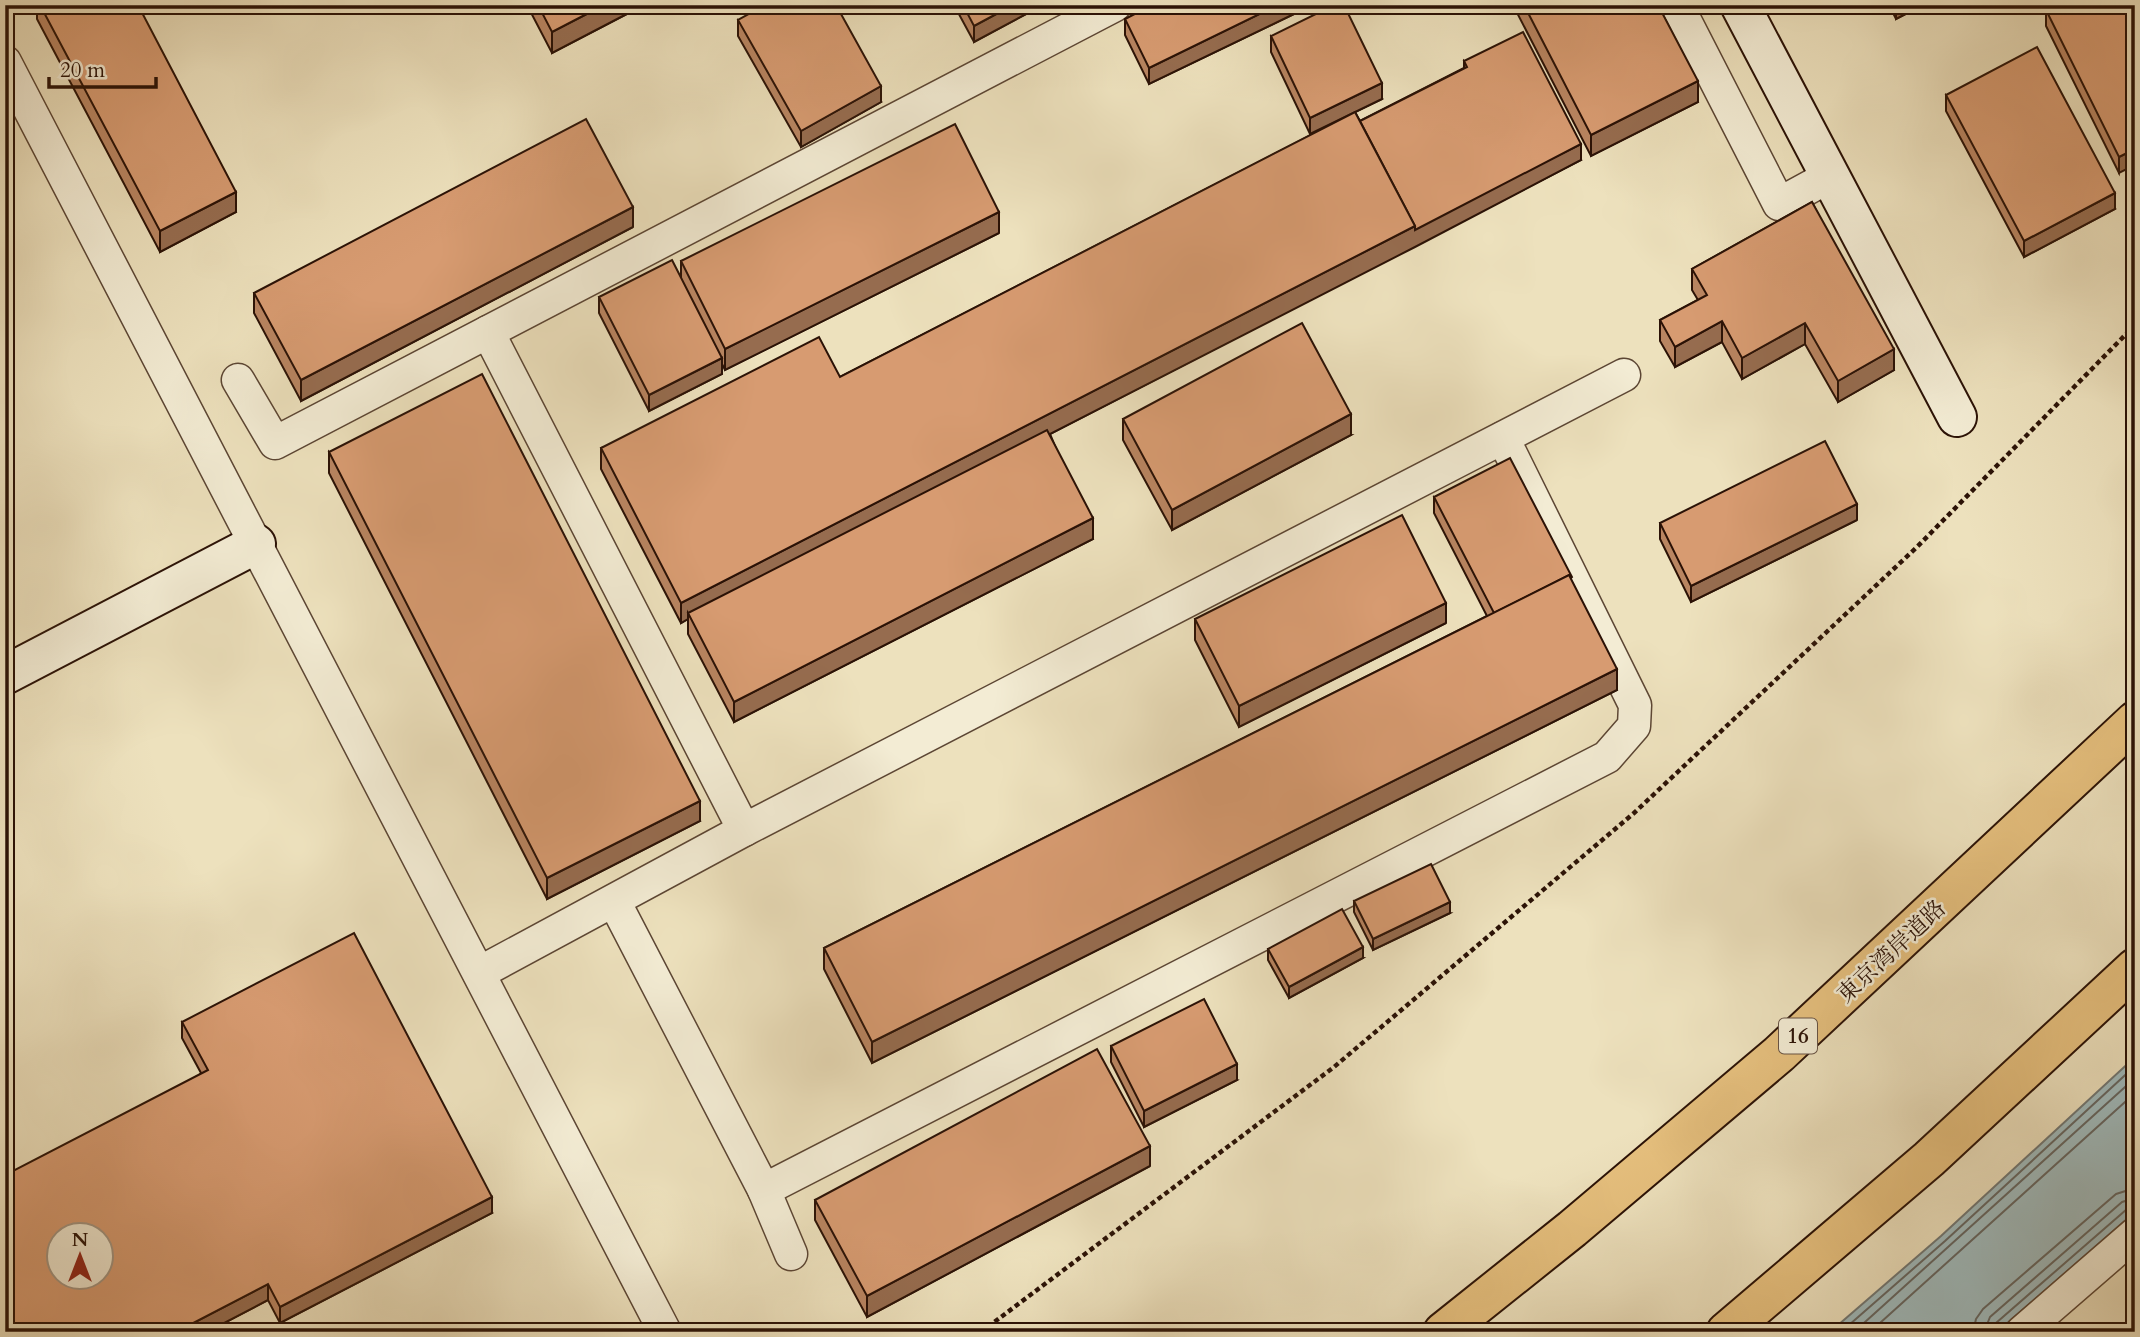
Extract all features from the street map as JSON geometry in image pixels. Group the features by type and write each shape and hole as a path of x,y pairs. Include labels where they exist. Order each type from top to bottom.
{"highway":[{"name":"東京湾岸道路","path":"1443,1332 1572,1229 1779,1054 2135,721"},
{"path":"1726,1332 1929,1159 2135,968"}],"street":[{"path":"238,380 275,443 1115,5"},
{"path":"1677,5 1779,204 1830,176"},
{"path":"1741,5 1957,417"},
{"path":"5,62 664,1332"},
{"path":"488,332 744,830"},
{"path":"479,973 744,830 1624,375"},
{"path":"764,1190 1607,757 1634,726 1635,705 1503,438"},
{"path":"5,675 256,544"},
{"path":"614,901 764,1190 791,1254"},
{"path":"2022,1332 2135,1234"}],"path":[{"path":"981,1332 1334,1068 1634,813 1917,547 2135,325"}],"water":[{"path":"2135,1057 2135,1212 1997,1332 1830,1332 1941,1236"}],"building":[{"path":"40,5 138,5 236,192 160,231"},
{"path":"538,5 604,5 552,32"},
{"path":"765,5 836,5 881,86 801,131 738,20"},
{"path":"963,5 1013,5 974,26"},
{"path":"1152,5 1278,5 1149,68 1125,19"},
{"path":"1334,5 1344,5 1382,83 1310,118 1271,36"},
{"path":"1524,5 1658,5 1698,81 1591,135"},
{"path":"2056,5 2135,5 2135,149 2119,157 2046,10"},
{"path":"1523,32 1581,144 1415,230 1360,121 1467,67 1464,61"},
{"path":"2037,47 2115,193 2024,241 1946,95"},
{"path":"1355,112 1415,226 681,603 601,448 819,337 840,377"},
{"path":"586,119 633,207 301,380 254,293"},
{"path":"955,124 999,212 725,349 681,261"},
{"path":"1812,202 1894,349 1838,381 1805,323 1742,358 1722,321 1675,347 1660,320 1707,295 1692,269"},
{"path":"672,260 722,358 649,395 599,297"},
{"path":"1302,323 1351,414 1172,510 1123,419"},
{"path":"482,374 700,801 547,878 329,452"},
{"path":"1047,430 1093,518 734,702 688,613"},
{"path":"1825,441 1857,504 1691,586 1660,523"},
{"path":"1510,458 1572,577 1569,575 1494,613 1434,497"},
{"path":"1402,515 1446,603 1239,706 1195,619"},
{"path":"1569,575 1617,669 872,1042 824,948"},
{"path":"1431,864 1450,902 1373,939 1354,901"},
{"path":"1342,909 1363,947 1289,987 1268,949"},
{"path":"354,933 492,1197 280,1307 268,1284 176,1332 5,1332 5,1175 208,1070 182,1022"},
{"path":"1204,999 1237,1064 1144,1111 1111,1046"},
{"path":"1097,1049 1150,1146 867,1296 815,1200"}]}
